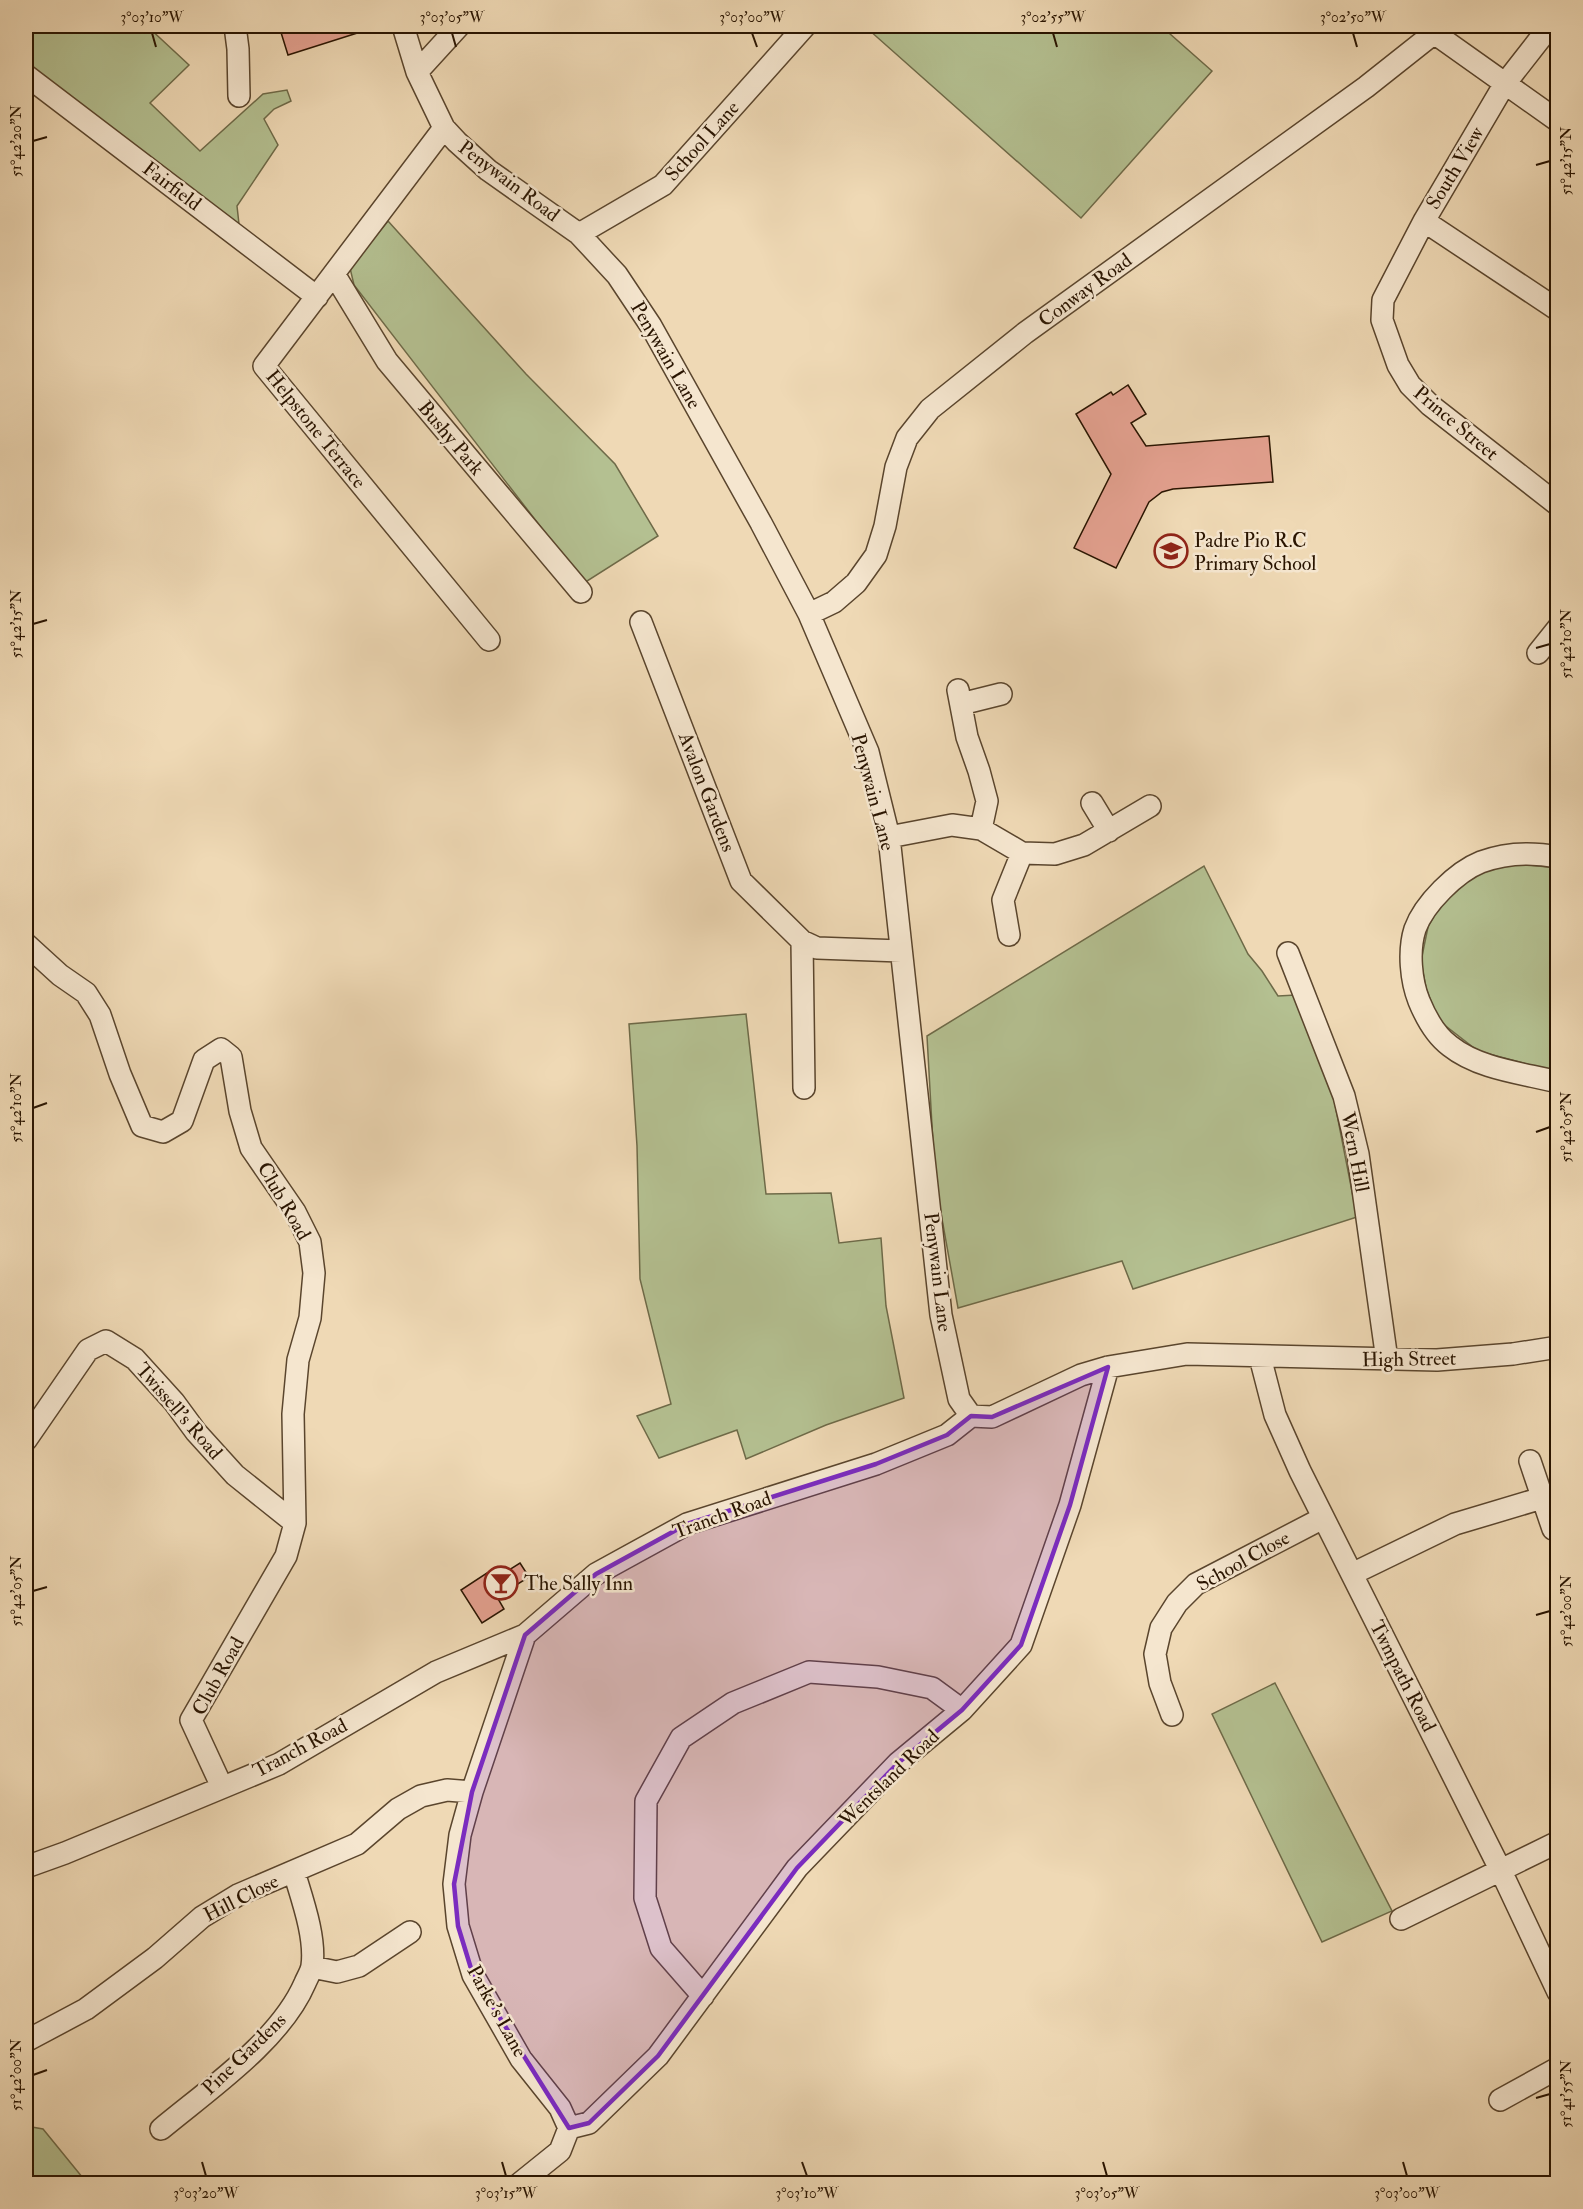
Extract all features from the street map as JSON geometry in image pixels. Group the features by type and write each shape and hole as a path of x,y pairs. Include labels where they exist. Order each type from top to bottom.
{"street":[{"path":"235,26 239,96"},
{"name":"Penywain Road","path":"403,26 417,72 444,128 488,170 579,234"},
{"path":"417,72 459,26"},
{"name":"School Lane","path":"579,234 663,185 805,26"},
{"name":"South View","path":"1382,320 1383,300 1424,221 1504,85 1550,26"},
{"path":"1439,29 1504,85 1557,122"},
{"name":"Conway Road","path":"809,614 834,602 856,582 876,555 885,526 896,467 907,438 930,409 1025,333 1366,87 1439,29"},
{"name":"Fairfield","path":"27,76 317,297"},
{"name":"Helpstone Terrace","path":"444,128 264,366 489,640"},
{"path":"1424,221 1557,310"},
{"name":"Penywain Lane","path":"579,234 617,274 651,326 762,523 809,614 868,752 889,837 941,1315 958,1399 971,1416"},
{"name":"Bushy Park","path":"334,274 387,361 580,592"},
{"name":"Prince Street","path":"1382,320 1398,365 1410,385 1430,405 1557,505"},
{"name":"Avalon Gardens","path":"641,622 741,882 802,941 817,948 901,951"},
{"path":"1538,653 1557,628"},
{"path":"981,829 987,801 967,737 960,697 1001,694"},
{"path":"1092,802 1108,831"},
{"path":"889,837 952,825 981,829 1022,853 1054,854 1084,846 1150,806"},
{"path":"1009,935 1003,900 1022,853"},
{"path":"1557,857 1539,853 1511,855 1480,862 1455,878 1430,903 1415,930 1411,958 1414,988 1426,1020 1448,1046 1474,1061 1557,1082"},
{"path":"802,941 804,1088"},
{"name":"Club Road","path":"26,944 60,975 86,993 100,1015 120,1074 142,1126 163,1132 182,1121 204,1060 221,1049 231,1057 240,1111 251,1148 295,1212 310,1242 314,1273 310,1318 298,1360 293,1414 295,1523 286,1556 191,1720 222,1787"},
{"name":"Wern Hill","path":"1288,953 1344,1096 1358,1154 1387,1360"},
{"name":"Twissell's Road","path":"26,1440 88,1350 106,1341 135,1359 235,1475 295,1523"},
{"name":"High Street","path":"1260,1357 1437,1360 1513,1354 1557,1347"},
{"path":"971,1416 992,1417 1081,1375 1108,1367 1186,1354 1260,1357"},
{"name":"Twmpath Road","path":"1260,1357 1275,1415 1300,1471 1501,1871 1557,1992"},
{"name":"Wentsland Road","path":"570,2128 589,2123 658,2056 797,1868 898,1763 962,1710 1021,1645 1070,1505 1108,1367"},
{"name":"Tranch Road","path":"26,1867 279,1764 436,1672 525,1635 596,1574 687,1524 876,1464 946,1435 971,1416"},
{"path":"1530,1461 1553,1529"},
{"path":"1352,1574 1455,1524 1542,1498"},
{"name":"School Close","path":"1172,1716 1160,1683 1155,1654 1161,1628 1177,1603 1196,1584 1323,1518"},
{"name":"Parke's Lane","path":"525,1635 472,1792 460,1835 454,1884 458,1926 472,1975 521,2059 561,2108 570,2128"},
{"path":"703,1996 661,1948 645,1898 646,1801 681,1738 733,1703 809,1672 878,1677 932,1688 962,1710"},
{"name":"Hill Close","path":"26,2041 86,2009 155,1958 202,1917 238,1895 357,1844 398,1809 421,1796 447,1790 472,1792"},
{"path":"1401,1919 1557,1842"},
{"name":"Pine Gardens","path":"161,2129 274,2031 297,2002 312,1967 310,1936 294,1872"},
{"path":"312,1967 337,1972 359,1966 410,1932"},
{"path":"1500,2100 1557,2068"},
{"path":"519,2184 561,2151 570,2128"}],"highlighted area":[{"path":"1108,1367 1070,1505 1021,1645 962,1710 898,1763 797,1868 658,2056 589,2123 569,2128 473,1975 458,1926 454,1884 472,1792 525,1635 596,1574 687,1524 876,1464 947,1435 971,1416 992,1417"}],"green space":[{"path":"26,26 147,26 189,65 150,103 200,151 263,94 287,90 291,101 274,109 264,119 278,145 237,206 239,224 26,66"},
{"path":"872,26 1161,26 1212,71 1081,218 869,30"},
{"path":"388,221 526,374 615,464 658,536 584,583 354,285 350,268"},
{"path":"1509,863 1557,868 1557,1072 1478,1051 1438,1020 1426,988 1421,961 1428,927 1443,900 1459,881"},
{"path":"1204,866 1248,954 1278,996 1296,995 1333,1094 1357,1217 1133,1289 1122,1261 958,1308 935,1180 927,1036"},
{"path":"746,1014 766,1194 831,1193 839,1243 881,1238 886,1306 904,1398 826,1425 746,1459 737,1430 659,1458 637,1416 671,1404 640,1279 637,1146 629,1024"},
{"path":"1275,1683 1392,1911 1322,1942 1212,1714"},
{"path":"26,2126 43,2129 87,2183 26,2183"}],"building":[{"path":"279,26 369,26 370,29 288,55"},
{"path":"1128,385 1146,414 1131,423 1146,446 1269,436 1273,482 1173,489 1162,492 1149,502 1116,568 1074,548 1111,474 1076,414 1111,392 1113,395"},
{"path":"520,1563 529,1577 497,1597 504,1609 482,1623 461,1590 493,1569 498,1577"}],"place":[{"name":"Padre Pio R.C Primary School","path":"1171,551"},
{"name":"The Sally Inn","path":"501,1583"}]}
